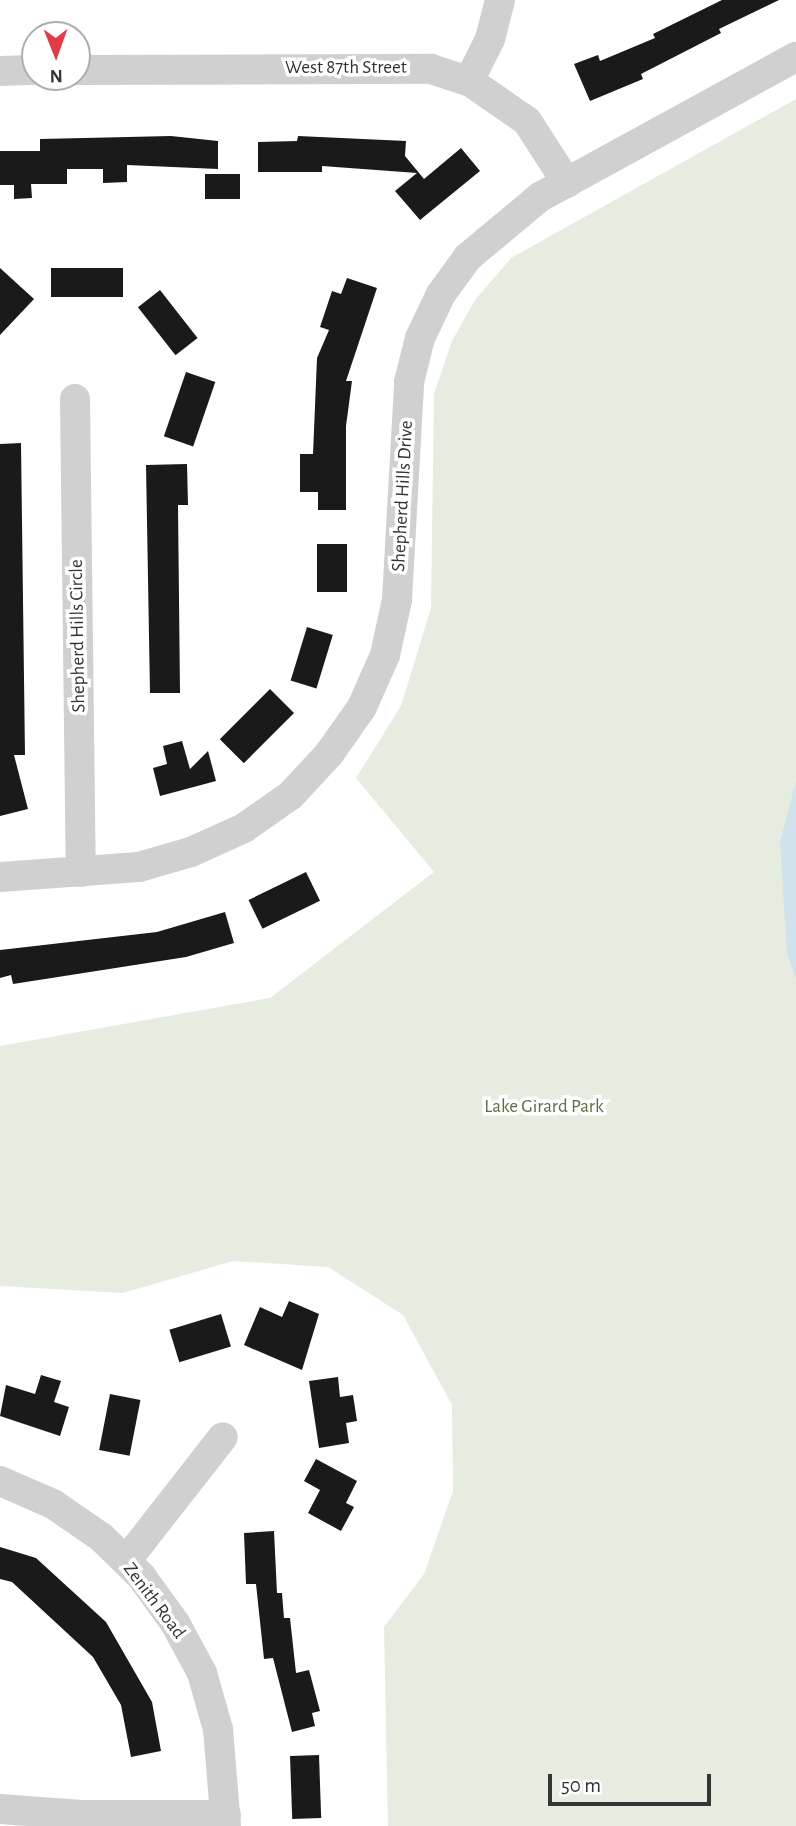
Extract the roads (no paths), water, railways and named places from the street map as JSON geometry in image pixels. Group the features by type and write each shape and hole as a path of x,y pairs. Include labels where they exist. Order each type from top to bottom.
{"street":[{"path":"469,81 490,40 500,0"},
{"name":"Shepherd Hills Drive","path":"0,877 139,867 191,852 244,828 291,795 329,754 362,707 385,655 397,600 409,382 421,338 468,257 501,225 567,183 796,57"},
{"name":"West 87th Street","path":"91,70 396,66 469,81 527,121 567,183"},
{"path":"0,71 21,70"},
{"name":"Shepherd Hills Circle","path":"75,400 81,872"},
{"path":"126,1561 223,1437"},
{"name":"Zenith Road","path":"0,1481 53,1504 126,1561 175,1623 202,1673 218,1728 226,1821"},
{"path":"0,1809 226,1821"}],"water":[{"path":"796,781 796,978 787,954 780,842"}],"park label":[{"name":"Lake Girard Park","path":"544,1107"}]}
